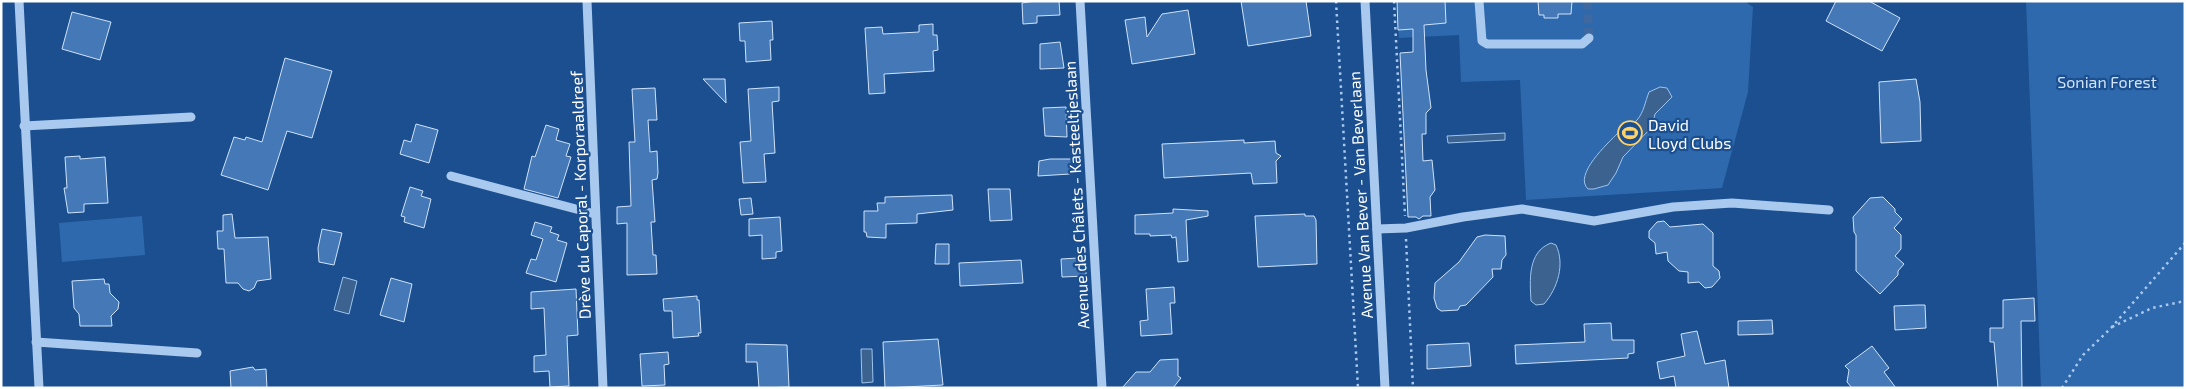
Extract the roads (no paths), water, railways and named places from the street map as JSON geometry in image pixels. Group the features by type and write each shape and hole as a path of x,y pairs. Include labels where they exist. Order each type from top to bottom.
{"street":[{"path":"19,1 38,388"},
{"name":"Drève du Caporal - Korporaaldreef","path":"587,1 603,388"},
{"name":"Avenue des Châlets - Kasteeltjeslaan","path":"1080,1 1102,388"},
{"name":"Avenue Van Bever - Van Beverlaan","path":"1365,1 1385,388"},
{"path":"1479,1 1482,41 1487,44 1582,44 1590,38"},
{"path":"24,126 192,117"},
{"path":"451,176 595,214"},
{"path":"1377,229 1406,228 1463,216 1522,209 1594,221 1673,207 1732,203 1829,210"},
{"path":"36,342 197,352"}],"tunnel":[{"path":"1587,1 1589,38"}],"place":[{"name":"David Lloyd Clubs","path":"1630,133"}],"park label":[{"name":"Sonian Forest","path":"2107,81"}]}
